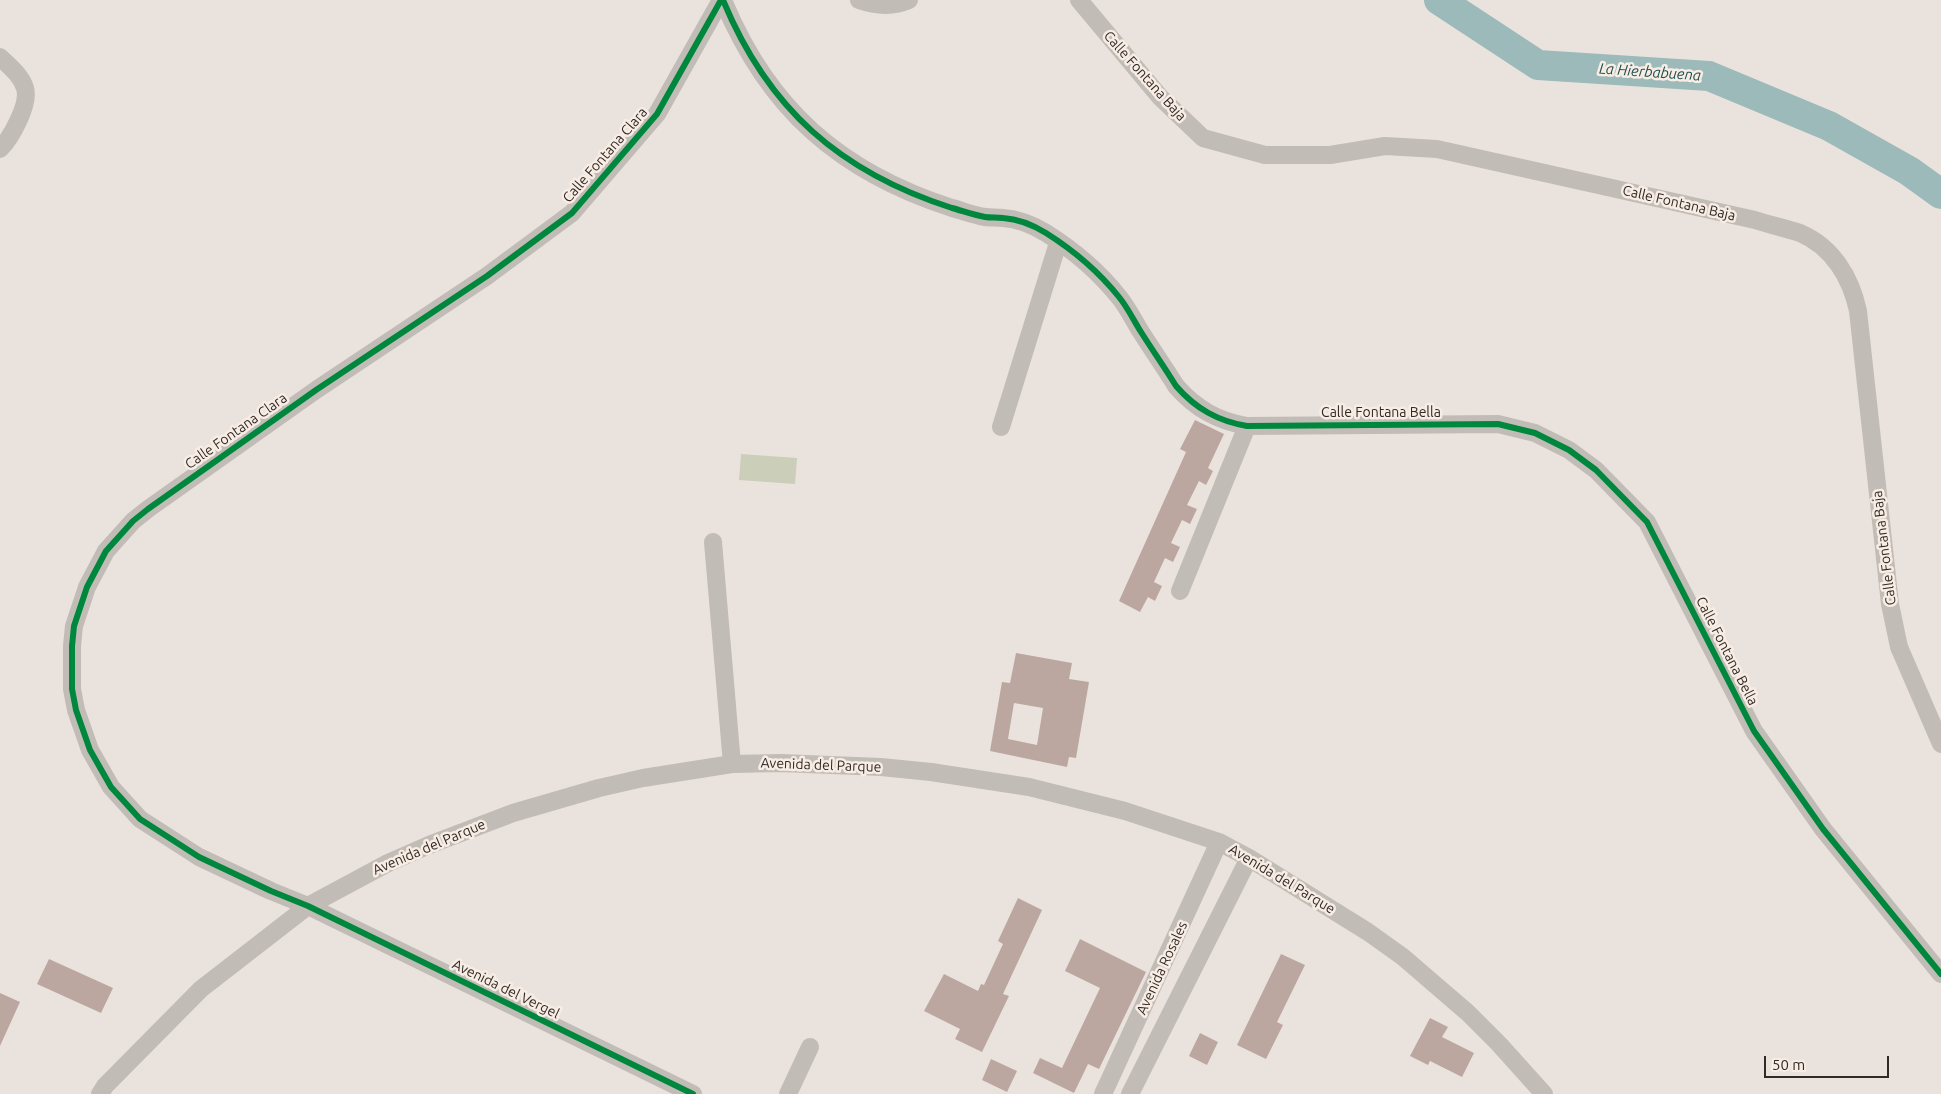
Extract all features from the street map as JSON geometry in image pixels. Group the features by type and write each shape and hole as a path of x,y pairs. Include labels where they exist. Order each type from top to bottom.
{"street":[{"name":"Calle Fontana Bella","path":"722,0 732,24 760,71 794,114 833,149 876,177 922,198 971,214 1023,222 1035,227 1058,242 1095,270 1121,299 1169,375 1186,396 1207,413 1247,426 1498,424 1535,433 1553,441 1583,460 1608,482 1647,522 1754,731 1823,829 1941,974"},
{"name":"Calle Fontana Clara","path":"308,906 270,891 199,857 140,819 111,787 87,744 76,710 72,689 72,639 86,587 95,568 110,546 133,521 148,509 316,390 487,276 572,213 657,114 722,0"},
{"path":"859,0 886,5 909,0"},
{"name":"Calle Fontana Baja","path":"1079,0 1160,96 1203,138 1265,154 1330,155 1385,146 1437,149 1755,220 1801,234 1823,248 1843,270 1855,297 1890,604 1899,648 1941,744"},
{"path":"0,57 18,76 26,90 25,103 16,126 0,150"},
{"path":"1001,427 1058,242"},
{"path":"1180,591 1247,426"},
{"path":"713,542 732,764"},
{"name":"Avenida del Parque","path":"100,1094 105,1086 201,989 308,906 388,863 513,813 599,788 643,778 732,764 881,766 980,779 1086,801 1220,842 1368,932 1416,968 1481,1025 1544,1094"},
{"name":"Avenida Rosales","path":"1103,1094 1220,842"},
{"name":"Avenida Rosales","path":"1130,1094 1249,858"},
{"name":"Avenida del Vergel","path":"308,906 693,1094"},
{"path":"788,1094 810,1046"},
{"path":"1125,1048 1147,1058"}],"green space":[{"path":"741,454 797,458 795,484 739,480"}],"building":[{"path":"1195,420 1224,434 1208,468 1213,471 1206,485 1199,481 1187,505 1197,509 1190,524 1182,520 1171,543 1180,547 1173,562 1165,558 1154,582 1162,586 1155,601 1148,597 1140,612 1119,601 1186,452 1180,449"},
{"path":"1016,653 1072,663 1069,679 1089,682 1076,758 1069,757 1067,767 990,751 1002,682 1010,683","holes":["1014,703 1043,708 1037,745 1008,739"]},
{"path":"1018,898 1042,910 1003,994 1009,996 982,1052 955,1039 960,1029 924,1011 944,974 978,991 981,984 984,985 1003,944 998,941"},
{"path":"1080,939 1146,972 1099,1069 1088,1064 1074,1093 1033,1073 1040,1058 1062,1068 1100,988 1065,971"},
{"path":"1281,954 1305,965 1277,1022 1283,1025 1266,1059 1237,1045"},
{"path":"49,959 113,988 101,1013 37,984"},
{"path":"0,993 20,1002 0,1046"},
{"path":"1430,1018 1448,1027 1442,1037 1474,1053 1462,1077 1430,1061 1428,1065 1410,1056"},
{"path":"1200,1033 1218,1042 1207,1065 1189,1056"},
{"path":"991,1059 1017,1071 1007,1092 982,1080"}],"waterway":[{"name":"La Hierbabuena","path":"1439,0 1538,65 1709,76 1829,126 1909,171 1941,194"}],"cycle path":[{"path":"693,1094 308,906 199,857 140,819 111,787 90,750 76,710 72,689 72,646 74,626 87,587 106,551 133,521 316,390 487,276 572,213 657,114 721,0"},
{"path":"723,0 741,39 762,73 786,104 812,131 842,155 875,176 952,208 976,215 1020,221 1036,227 1076,254 1119,297 1176,386 1191,401 1208,413 1226,421 1247,426 1498,424 1535,433 1569,450 1596,470 1647,522 1754,731 1823,829 1941,974"}]}
